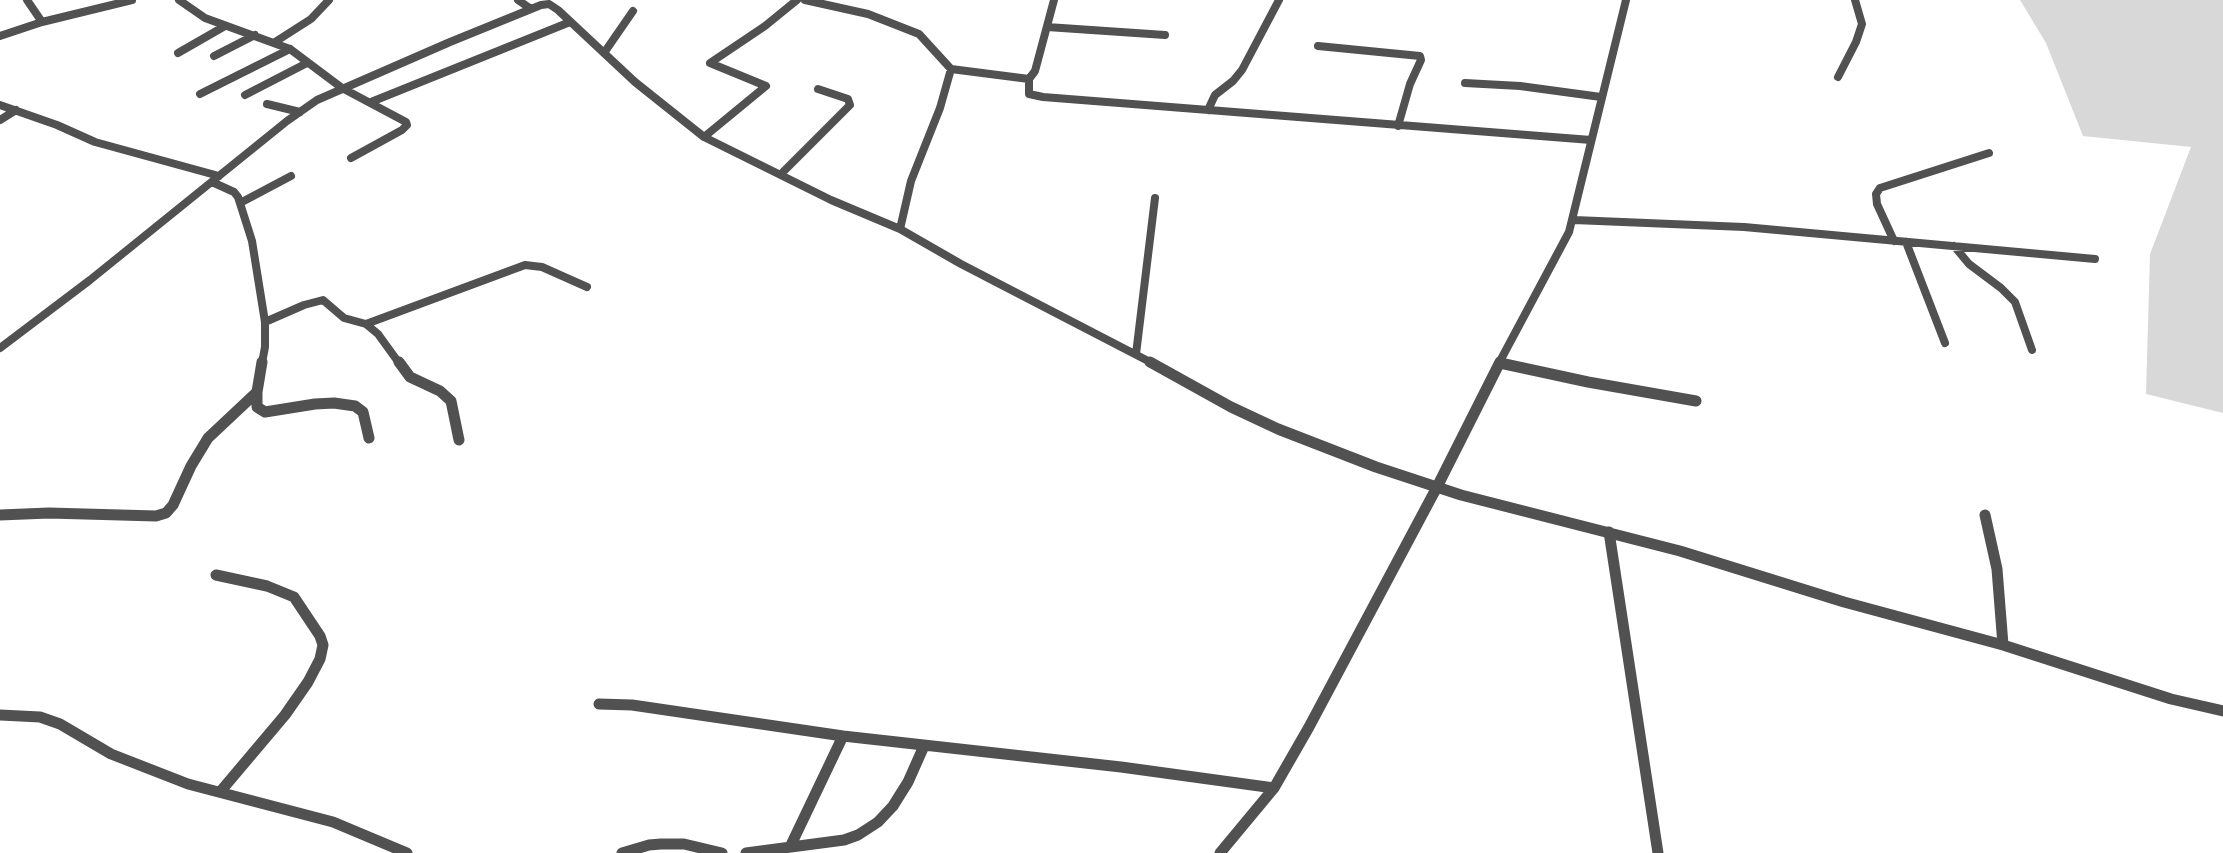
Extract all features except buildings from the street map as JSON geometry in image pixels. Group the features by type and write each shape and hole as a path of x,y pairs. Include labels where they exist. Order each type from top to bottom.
{"street":[{"path":"27,0 42,22"},
{"path":"0,36 42,22 111,3 132,0"},
{"path":"179,0 202,16 225,26 275,42 290,49 342,88 371,102 407,124 396,134 351,158"},
{"path":"275,42 311,19 329,0"},
{"path":"518,0 531,9"},
{"path":"704,137 766,86 712,66 710,63 765,26 797,0"},
{"path":"805,0 868,14 918,34 951,69 1029,79"},
{"path":"1054,0 1035,71 1029,79 1027,91 1031,95 1398,126 1591,140"},
{"path":"1208,110 1210,100 1233,81 1242,70 1279,0"},
{"path":"1220,853 1274,788 1332,687 1500,363 1570,232 1574,220 1601,97 1626,0"},
{"path":"1838,77 1856,42 1862,24 1855,0"},
{"path":"0,348 300,112 342,88 531,9 549,4 635,82 704,137 838,203 900,229 961,264 1136,354 1231,407 1278,430 1376,467 1437,487 1716,562 1844,602 2003,645 2171,699 2223,711"},
{"path":"604,53 633,11"},
{"path":"371,102 570,22"},
{"path":"178,53 225,26"},
{"path":"1047,27 1165,35"},
{"path":"214,56 255,35"},
{"path":"1318,46 1420,56 1421,60 1410,84 1398,126"},
{"path":"200,94 290,49"},
{"path":"245,95 307,63"},
{"path":"900,229 911,181 940,108 951,69"},
{"path":"1465,83 1520,86 1601,97"},
{"path":"781,174 850,106 850,101 848,99 818,90"},
{"path":"267,104 300,112"},
{"path":"0,105 95,142 216,179 234,192 240,203 252,241 265,322 265,347 257,392 257,408 266,412 315,404 334,403 355,406 363,412 369,438"},
{"path":"0,120 16,110"},
{"path":"1894,241 1877,204 1876,194 1880,188 1989,153"},
{"path":"240,203 291,176"},
{"path":"1136,354 1155,198"},
{"path":"1574,220 1744,227 2095,259"},
{"path":"1906,242 1945,343"},
{"path":"1954,246 1969,264 2011,296 2015,302 2032,350"},
{"path":"366,324 525,265 542,267 587,287"},
{"path":"265,322 313,302 323,300 344,318 366,324 378,334 410,377 440,391 451,401 458,427 459,440"},
{"path":"1500,363 1588,382 1696,401"},
{"path":"0,515 49,513 156,516 166,513 173,505 191,466 208,438 257,392"},
{"path":"1985,515 1997,569 2003,645"},
{"path":"1609,532 1658,853"},
{"path":"216,575 266,586 294,597 320,636 323,645 320,659 308,682 285,715 220,792"},
{"path":"599,704 640,706 843,736 1121,767 1274,788"},
{"path":"0,715 40,717 60,724 111,754 188,784 333,822 407,853"},
{"path":"790,847 843,736"},
{"path":"746,853 844,840 858,835 878,822 893,806 908,782 924,746"},
{"path":"622,853 684,844 722,853"}],"shaded area":[{"path":"2020,0 2223,0 2223,413 2146,394 2150,254 2191,147 2083,136 2046,43"}]}
